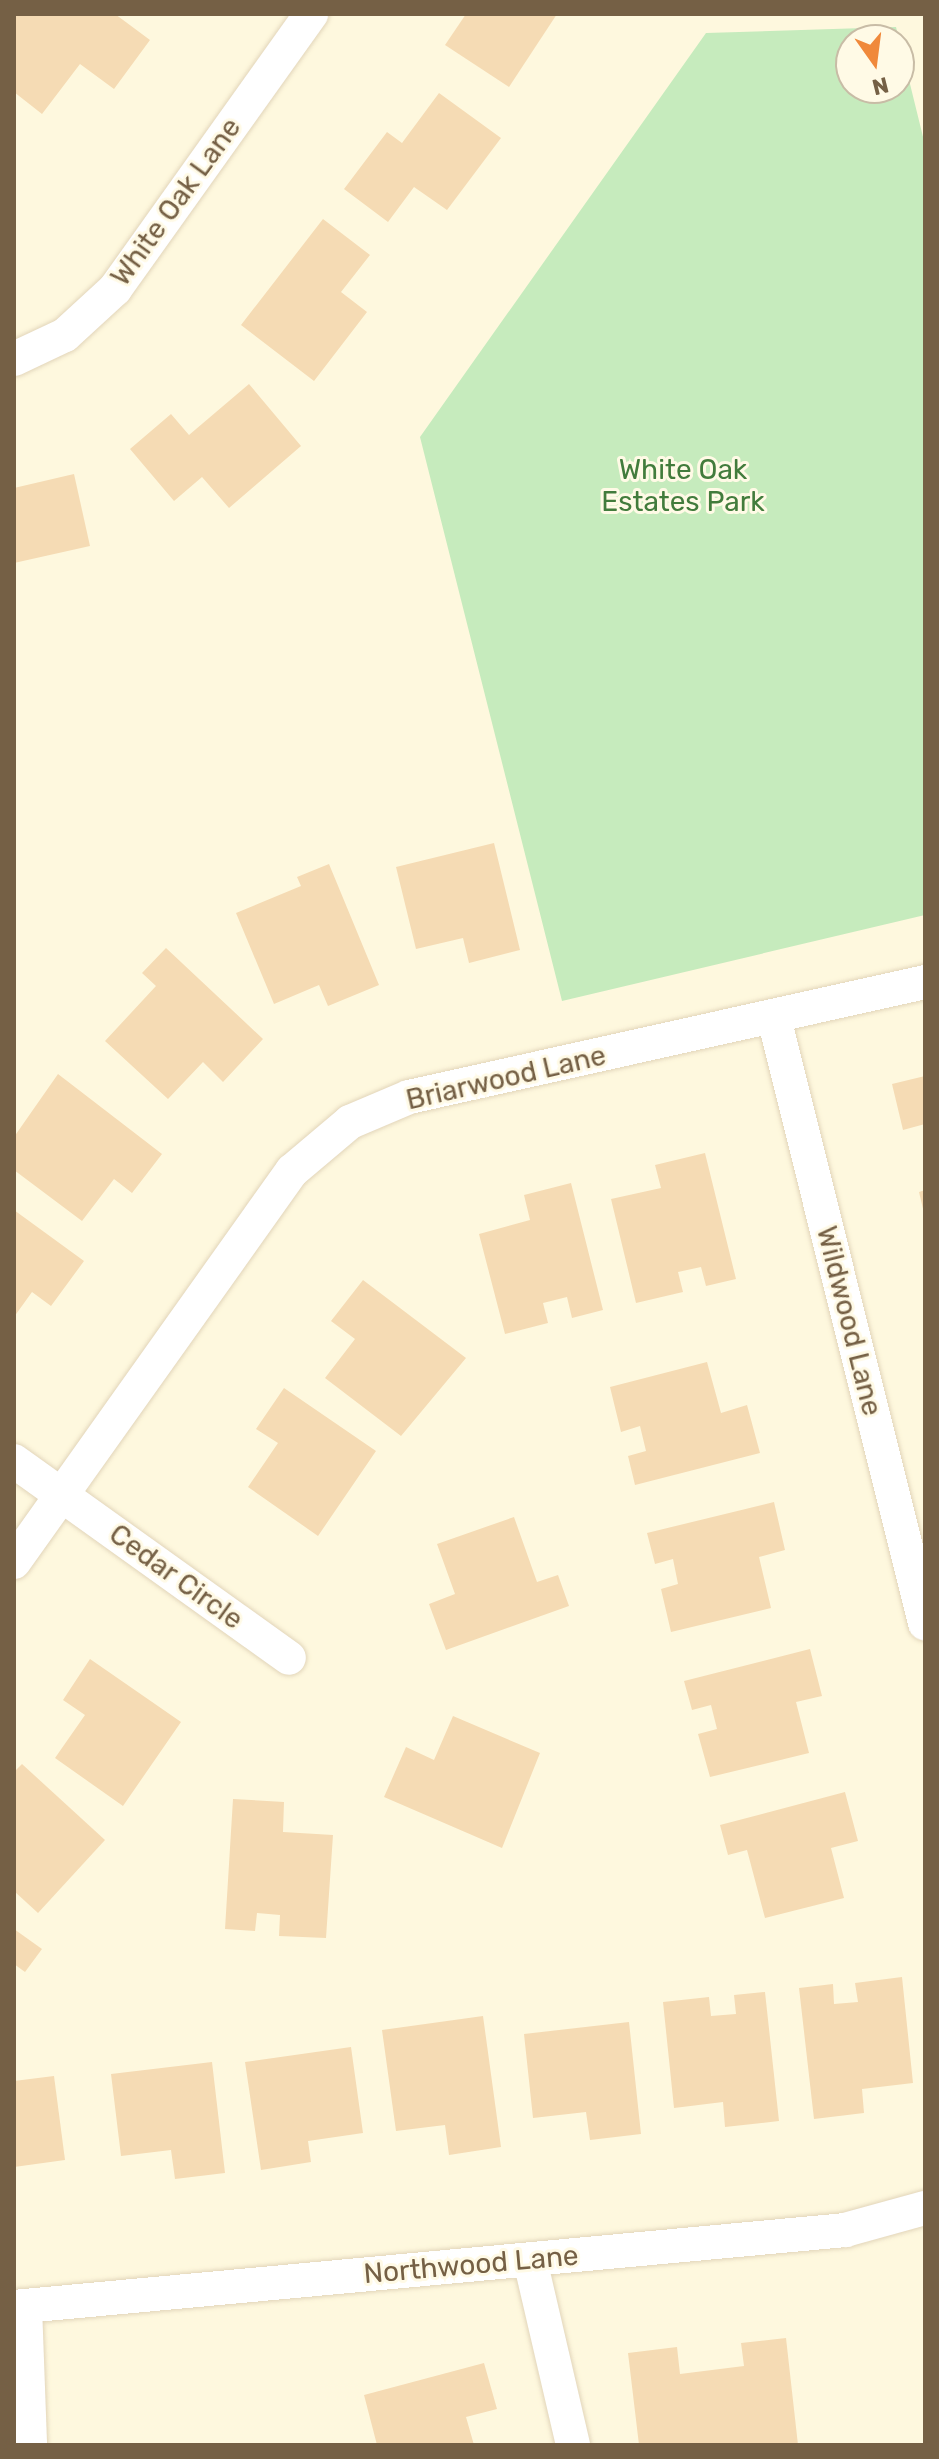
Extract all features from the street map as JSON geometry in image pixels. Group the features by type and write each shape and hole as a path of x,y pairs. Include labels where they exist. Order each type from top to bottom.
{"street":[{"name":"White Oak Lane","path":"14,359 65,335 115,289 311,14"},
{"name":"Briarwood Lane","path":"14,1562 292,1171 350,1122 409,1097 925,982"},
{"name":"Wildwood Lane","path":"774,1018 925,1623"},
{"name":"Cedar Circle","path":"14,1461 289,1658"},
{"name":"Northwood Lane","path":"19,2307 845,2230 925,2208"},
{"path":"530,2260 573,2445"},
{"path":"19,2307 30,2445"}],"green space":[{"name":"White Oak Estates Park","path":"835,29 835,104 915,104 925,145 925,915 562,1001 420,437 706,33"}],"building":[{"path":"14,14 115,14 150,40 114,89 80,64 42,114 14,92"},
{"path":"466,14 557,14 509,87 445,45"},
{"path":"439,93 501,138 447,210 414,187 388,222 344,189 387,132 402,143"},
{"path":"323,219 370,255 341,292 367,312 314,381 241,325"},
{"path":"249,384 301,446 229,508 202,477 174,501 130,449 171,414 189,435"},
{"path":"74,474 90,546 14,563 14,488"},
{"path":"494,843 520,950 469,963 463,938 416,949 396,867"},
{"path":"329,864 379,985 328,1006 319,985 274,1004 236,913 301,886 297,877"},
{"path":"166,948 263,1039 223,1082 203,1062 168,1099 105,1041 156,986 142,973"},
{"path":"58,1074 162,1154 132,1193 114,1179 82,1221 14,1170 14,1137"},
{"path":"925,1076 925,1124 903,1130 892,1084"},
{"path":"705,1153 736,1279 706,1286 701,1267 678,1272 683,1292 636,1303 611,1199 661,1188 655,1165"},
{"path":"571,1183 603,1310 572,1318 567,1297 543,1303 548,1323 505,1334 479,1234 530,1220 524,1195"},
{"path":"925,1190 925,1213 924,1213 919,1192"},
{"path":"14,1210 84,1261 51,1306 32,1292 14,1317"},
{"path":"363,1280 466,1358 401,1436 325,1378 355,1339 331,1321"},
{"path":"707,1362 721,1413 747,1405 760,1453 635,1485 628,1456 646,1451 640,1426 621,1432 610,1387"},
{"path":"284,1388 376,1451 318,1536 248,1487 278,1443 256,1429"},
{"path":"774,1502 785,1550 759,1557 771,1608 671,1632 661,1589 678,1584 673,1559 655,1564 647,1533"},
{"path":"514,1517 537,1582 558,1575 569,1606 446,1650 429,1604 455,1594 437,1544"},
{"path":"810,1649 822,1696 796,1702 809,1753 710,1777 698,1734 717,1729 711,1705 692,1710 684,1681"},
{"path":"90,1659 181,1722 123,1806 55,1758 85,1715 63,1700"},
{"path":"453,1716 540,1753 502,1848 384,1797 406,1747 434,1760"},
{"path":"22,1764 105,1840 38,1913 14,1891 14,1772"},
{"path":"845,1792 858,1841 831,1848 844,1898 765,1918 747,1850 728,1855 720,1825"},
{"path":"233,1799 284,1802 283,1832 333,1835 326,1938 279,1936 280,1915 257,1913 255,1931 225,1929"},
{"path":"14,1929 42,1949 25,1972 14,1964"},
{"path":"902,1977 913,2083 862,2089 864,2113 814,2119 799,1988 833,1984 834,2004 858,2002 855,1983"},
{"path":"765,1992 779,2121 725,2127 723,2102 674,2108 663,2002 709,1997 711,2016 736,2014 734,1995"},
{"path":"483,2016 501,2147 449,2155 445,2125 396,2131 382,2030"},
{"path":"629,2022 641,2134 590,2140 586,2112 533,2118 524,2034"},
{"path":"351,2047 363,2133 308,2141 311,2162 261,2170 245,2062"},
{"path":"212,2062 225,2173 175,2179 171,2150 121,2156 111,2074"},
{"path":"54,2076 65,2160 14,2167 14,2081"},
{"path":"786,2338 798,2445 639,2445 628,2353 677,2347 680,2374 744,2366 741,2343"},
{"path":"484,2363 497,2409 466,2417 474,2445 377,2445 364,2395"}]}
